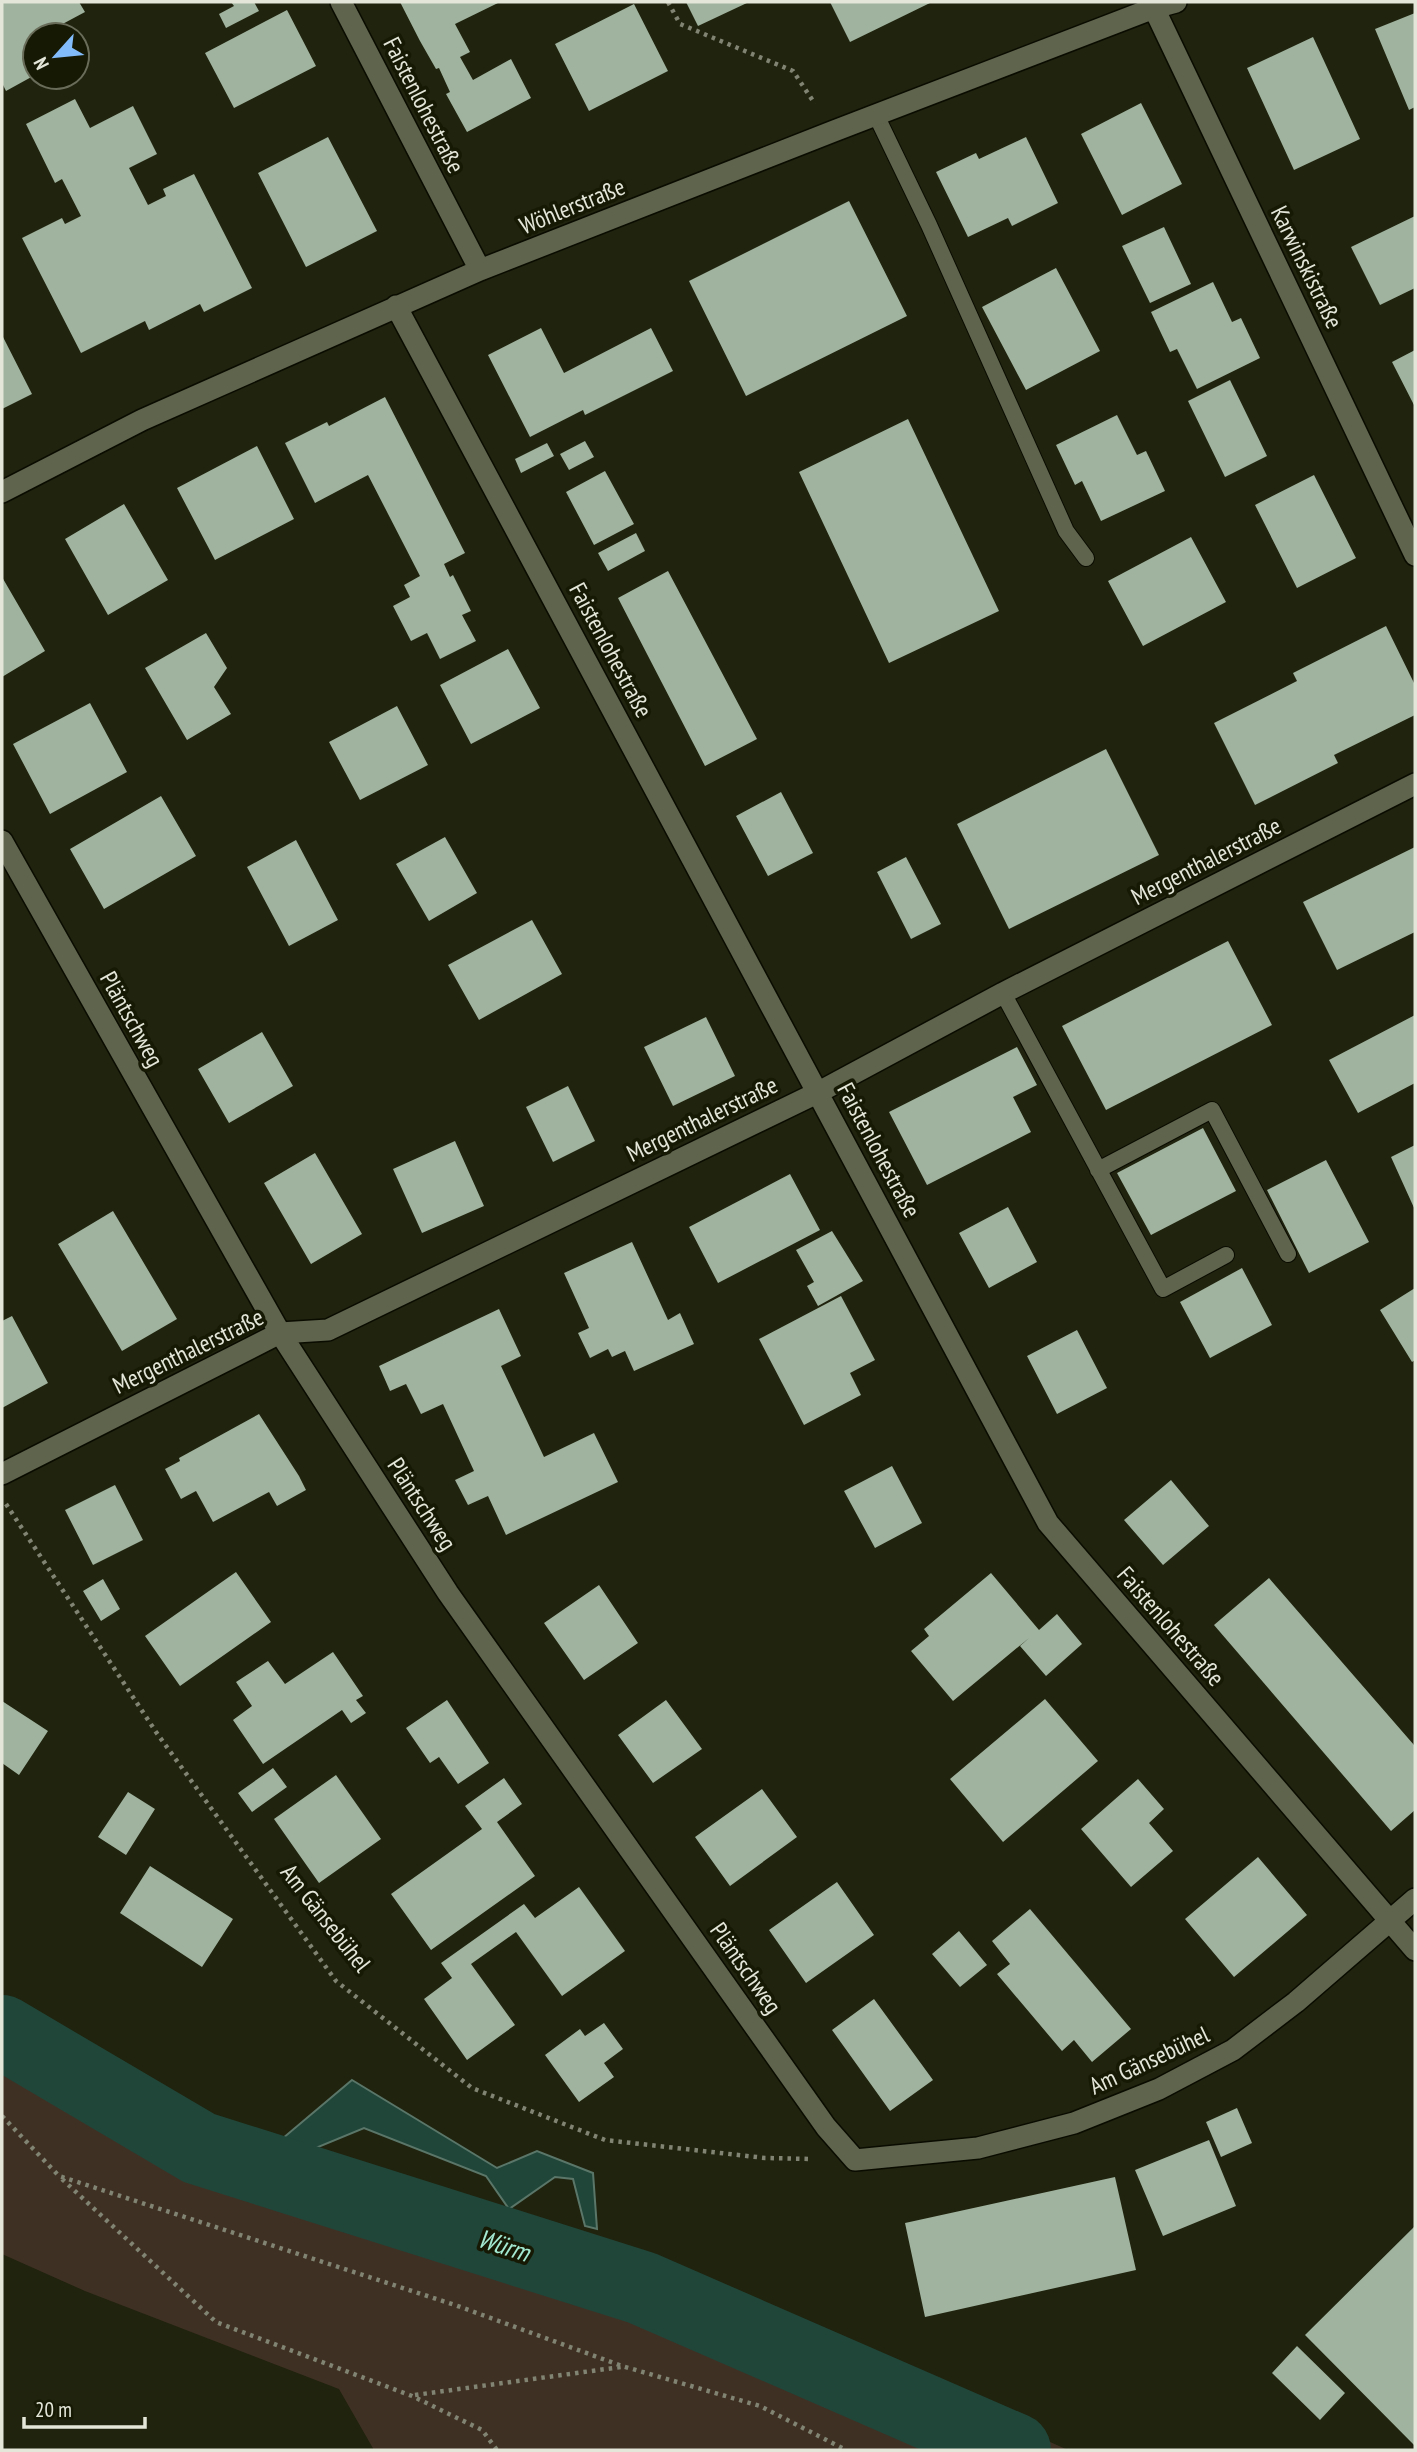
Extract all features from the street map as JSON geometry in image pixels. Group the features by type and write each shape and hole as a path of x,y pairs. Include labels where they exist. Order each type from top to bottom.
{"street":[{"name":"Faistenlohestraße","path":"341,2 480,270"},
{"name":"Wöhlerstraße","path":"2,492 142,420 480,270 1153,5 1176,2"},
{"name":"Karwinskistraße","path":"1153,5 1415,555"},
{"name":"Faistenlohestraße","path":"396,306 1048,1522 1415,1951"},
{"name":"Mergenthalerstraße","path":"2,1474 279,1334 328,1330 819,1092 1003,993 1415,784"},
{"name":"Pläntschweg","path":"2,841 279,1334 448,1593 826,2127 855,2160"},
{"name":"Am Gänsebühel","path":"855,2160 978,2148 1074,2123 1159,2089 1233,2050 1296,2002 1415,1899"}],"lane":[{"path":"876,115 929,225 1066,531 1086,558"},
{"path":"1003,993 1163,1289 1226,1255"},
{"path":"1098,1170 1212,1110 1288,1254"}],"path":[{"path":"668,2 680,24 793,71 834,131"},
{"name":"Am Gänsebühel","path":"2,1497 156,1732 336,1981 472,2088 605,2140 765,2158"},
{"path":"2,2116 59,2176 216,2322 412,2396 482,2430 497,2450"},
{"path":"59,2176 455,2305 622,2366 760,2406 846,2450"},
{"path":"412,2396 622,2366"}],"shaded area":[{"path":"2,2023 209,2153 554,2254 1023,2430 1068,2450 374,2450 339,2389 85,2291 2,2254"},
{"path":"352,2080 497,2168 537,2151 593,2173 597,2229 585,2226 573,2179 555,2177 509,2209 486,2176 364,2128 294,2157 270,2149"}],"building":[{"path":"2,2 79,2 85,12 68,21 21,21 21,83 6,91 2,83"},
{"path":"231,2 254,2 259,11 226,28 219,14 234,6"},
{"path":"400,2 500,2 455,24 470,52 460,57 473,80 511,59 531,98 467,132 446,94 450,92 439,68 436,69"},
{"path":"686,2 749,2 698,26"},
{"path":"830,2 932,2 850,42"},
{"path":"634,4 668,71 589,111 555,44"},
{"path":"287,10 316,66 234,108 205,53"},
{"path":"1415,13 1415,107 1409,110 1375,29"},
{"path":"1313,37 1360,139 1294,170 1247,68"},
{"path":"75,99 90,128 133,106 157,154 129,168 148,205 166,196 163,189 194,174 252,288 204,312 200,304 149,330 145,321 81,353 22,238 62,218 65,224 81,216 62,179 55,183 26,124"},
{"path":"1141,103 1182,184 1122,215 1081,134"},
{"path":"328,137 377,231 306,267 258,173"},
{"path":"1026,137 1058,203 1012,226 1008,218 968,237 936,172 976,153 979,159"},
{"path":"849,201 907,316 746,396 689,281"},
{"path":"1415,216 1415,288 1380,305 1351,247"},
{"path":"1164,227 1191,284 1150,303 1122,246"},
{"path":"1056,268 1100,351 1026,390 982,307"},
{"path":"1213,282 1232,322 1241,318 1260,358 1197,389 1177,349 1170,352 1151,312"},
{"path":"541,328 564,373 651,328 673,371 585,415 583,410 530,437 488,355"},
{"path":"2,335 32,394 2,409"},
{"path":"1415,350 1415,407 1392,362"},
{"path":"1230,380 1267,456 1225,477 1188,401"},
{"path":"385,397 465,553 444,564 450,577 453,575 471,611 462,615 476,641 440,659 427,633 411,641 393,606 410,597 404,585 420,576 368,475 315,503 285,443 327,422 329,426"},
{"path":"1117,415 1137,455 1146,451 1165,491 1101,521 1082,481 1075,485 1056,445"},
{"path":"908,419 999,611 889,663 799,472"},
{"path":"585,441 594,457 569,470 560,454"},
{"path":"547,443 554,456 521,473 515,459"},
{"path":"257,446 294,519 215,560 177,488"},
{"path":"605,471 634,524 594,545 566,492"},
{"path":"1314,475 1356,558 1297,588 1255,505"},
{"path":"124,504 168,580 108,615 65,539"},
{"path":"636,533 645,551 608,571 598,553"},
{"path":"1191,537 1226,602 1143,646 1108,581"},
{"path":"668,571 757,739 705,766 618,598"},
{"path":"2,577 45,651 2,677"},
{"path":"1386,626 1415,685 1415,715 1334,755 1338,763 1255,805 1214,723 1297,681 1293,673"},
{"path":"206,633 227,668 214,687 231,714 187,740 145,668"},
{"path":"508,649 540,708 471,744 440,685"},
{"path":"90,703 127,772 50,814 13,744"},
{"path":"397,706 428,765 360,800 329,742"},
{"path":"1106,749 1159,855 1009,929 957,824"},
{"path":"781,792 813,853 768,876 736,816"},
{"path":"161,796 196,856 104,909 70,849"},
{"path":"445,837 477,893 429,921 396,864"},
{"path":"296,840 338,920 289,946 247,867"},
{"path":"1415,847 1415,932 1337,970 1303,902"},
{"path":"906,857 941,924 911,939 877,872"},
{"path":"532,920 562,974 479,1020 448,965"},
{"path":"1228,941 1272,1025 1106,1110 1062,1026"},
{"path":"1415,1015 1415,1083 1358,1113 1329,1060"},
{"path":"706,1017 735,1076 673,1106 644,1047"},
{"path":"262,1032 293,1086 229,1123 198,1069"},
{"path":"1017,1047 1037,1085 1013,1097 1031,1132 927,1185 889,1112"},
{"path":"568,1086 595,1141 553,1162 526,1107"},
{"path":"1203,1128 1236,1191 1151,1235 1117,1173"},
{"path":"455,1141 484,1206 422,1233 393,1169"},
{"path":"1415,1145 1415,1210 1391,1157"},
{"path":"315,1153 362,1234 311,1264 264,1183"},
{"path":"1326,1160 1369,1242 1309,1273 1267,1190"},
{"path":"790,1174 820,1230 718,1283 689,1227"},
{"path":"1008,1207 1037,1262 989,1288 959,1233"},
{"path":"113,1211 177,1319 122,1351 58,1244"},
{"path":"832,1231 863,1281 818,1306 807,1286 814,1282 796,1250"},
{"path":"632,1242 668,1320 680,1313 694,1344 634,1371 625,1351 612,1357 608,1349 590,1358 578,1333 589,1328 564,1273"},
{"path":"1242,1268 1272,1325 1210,1358 1180,1302"},
{"path":"1415,1288 1415,1360 1412,1362 1380,1310"},
{"path":"841,1296 875,1360 850,1373 861,1395 804,1425 759,1339"},
{"path":"499,1309 521,1356 501,1366 544,1457 594,1433 618,1482 506,1535 488,1496 468,1505 455,1480 474,1471 443,1404 421,1414 406,1384 390,1391 379,1366"},
{"path":"12,1316 48,1383 2,1408 2,1321"},
{"path":"1077,1330 1107,1388 1057,1414 1027,1356"},
{"path":"259,1414 306,1490 277,1506 269,1492 213,1522 196,1491 181,1499 165,1469 180,1461 179,1458"},
{"path":"892,1466 922,1523 875,1548 844,1491"},
{"path":"1171,1480 1209,1526 1163,1565 1124,1520"},
{"path":"115,1485 143,1540 93,1565 65,1510"},
{"path":"236,1572 271,1622 180,1686 145,1636"},
{"path":"991,1573 1039,1630 1057,1614 1082,1644 1046,1676 1020,1646 1029,1638 953,1701 911,1651 929,1636 924,1629"},
{"path":"1269,1578 1415,1744 1415,1810 1391,1831 1214,1625"},
{"path":"103,1579 120,1609 101,1621 83,1591"},
{"path":"599,1585 638,1643 584,1680 544,1623"},
{"path":"333,1652 363,1696 356,1700 366,1713 351,1723 342,1710 263,1764 233,1720 252,1706 236,1682 268,1661 285,1684"},
{"path":"1045,1699 1098,1761 1003,1842 950,1779"},
{"path":"447,1700 489,1763 458,1784 439,1757 430,1763 406,1728"},
{"path":"666,1700 702,1749 653,1783 618,1735"},
{"path":"2,1701 48,1731 19,1775 2,1763"},
{"path":"273,1768 287,1787 252,1812 238,1793"},
{"path":"336,1775 381,1839 319,1883 274,1819"},
{"path":"504,1778 522,1804 497,1822 535,1876 431,1950 391,1894 482,1829 465,1806"},
{"path":"1138,1779 1164,1809 1149,1823 1173,1851 1131,1887 1081,1829"},
{"path":"762,1789 797,1837 730,1886 695,1837"},
{"path":"128,1792 155,1809 126,1855 98,1837"},
{"path":"1258,1857 1307,1915 1234,1977 1185,1919"},
{"path":"150,1866 233,1919 202,1967 120,1913"},
{"path":"837,1882 874,1935 806,1983 769,1930"},
{"path":"579,1887 625,1951 562,1996 516,1932 471,1964 515,2025 467,2060 424,1999 452,1978 441,1963 524,1904 535,1918"},
{"path":"1030,1909 1131,2029 1092,2062 1074,2040 1062,2051 997,1974 1010,1964 992,1941"},
{"path":"959,1931 987,1965 960,1987 932,1954"},
{"path":"874,1999 933,2080 890,2111 832,2030"},
{"path":"604,2023 623,2049 604,2063 614,2077 579,2102 545,2055 580,2029 585,2036"},
{"path":"1237,2108 1252,2143 1221,2157 1206,2122"},
{"path":"1209,2140 1236,2206 1163,2236 1135,2170"},
{"path":"1115,2177 1136,2270 925,2317 905,2223"},
{"path":"1415,2226 1415,2446 1305,2335"},
{"path":"1297,2346 1345,2393 1320,2420 1272,2373"}],"waterway":[{"name":"Würm","path":"2,2032 199,2148 642,2288 1014,2450"}]}
